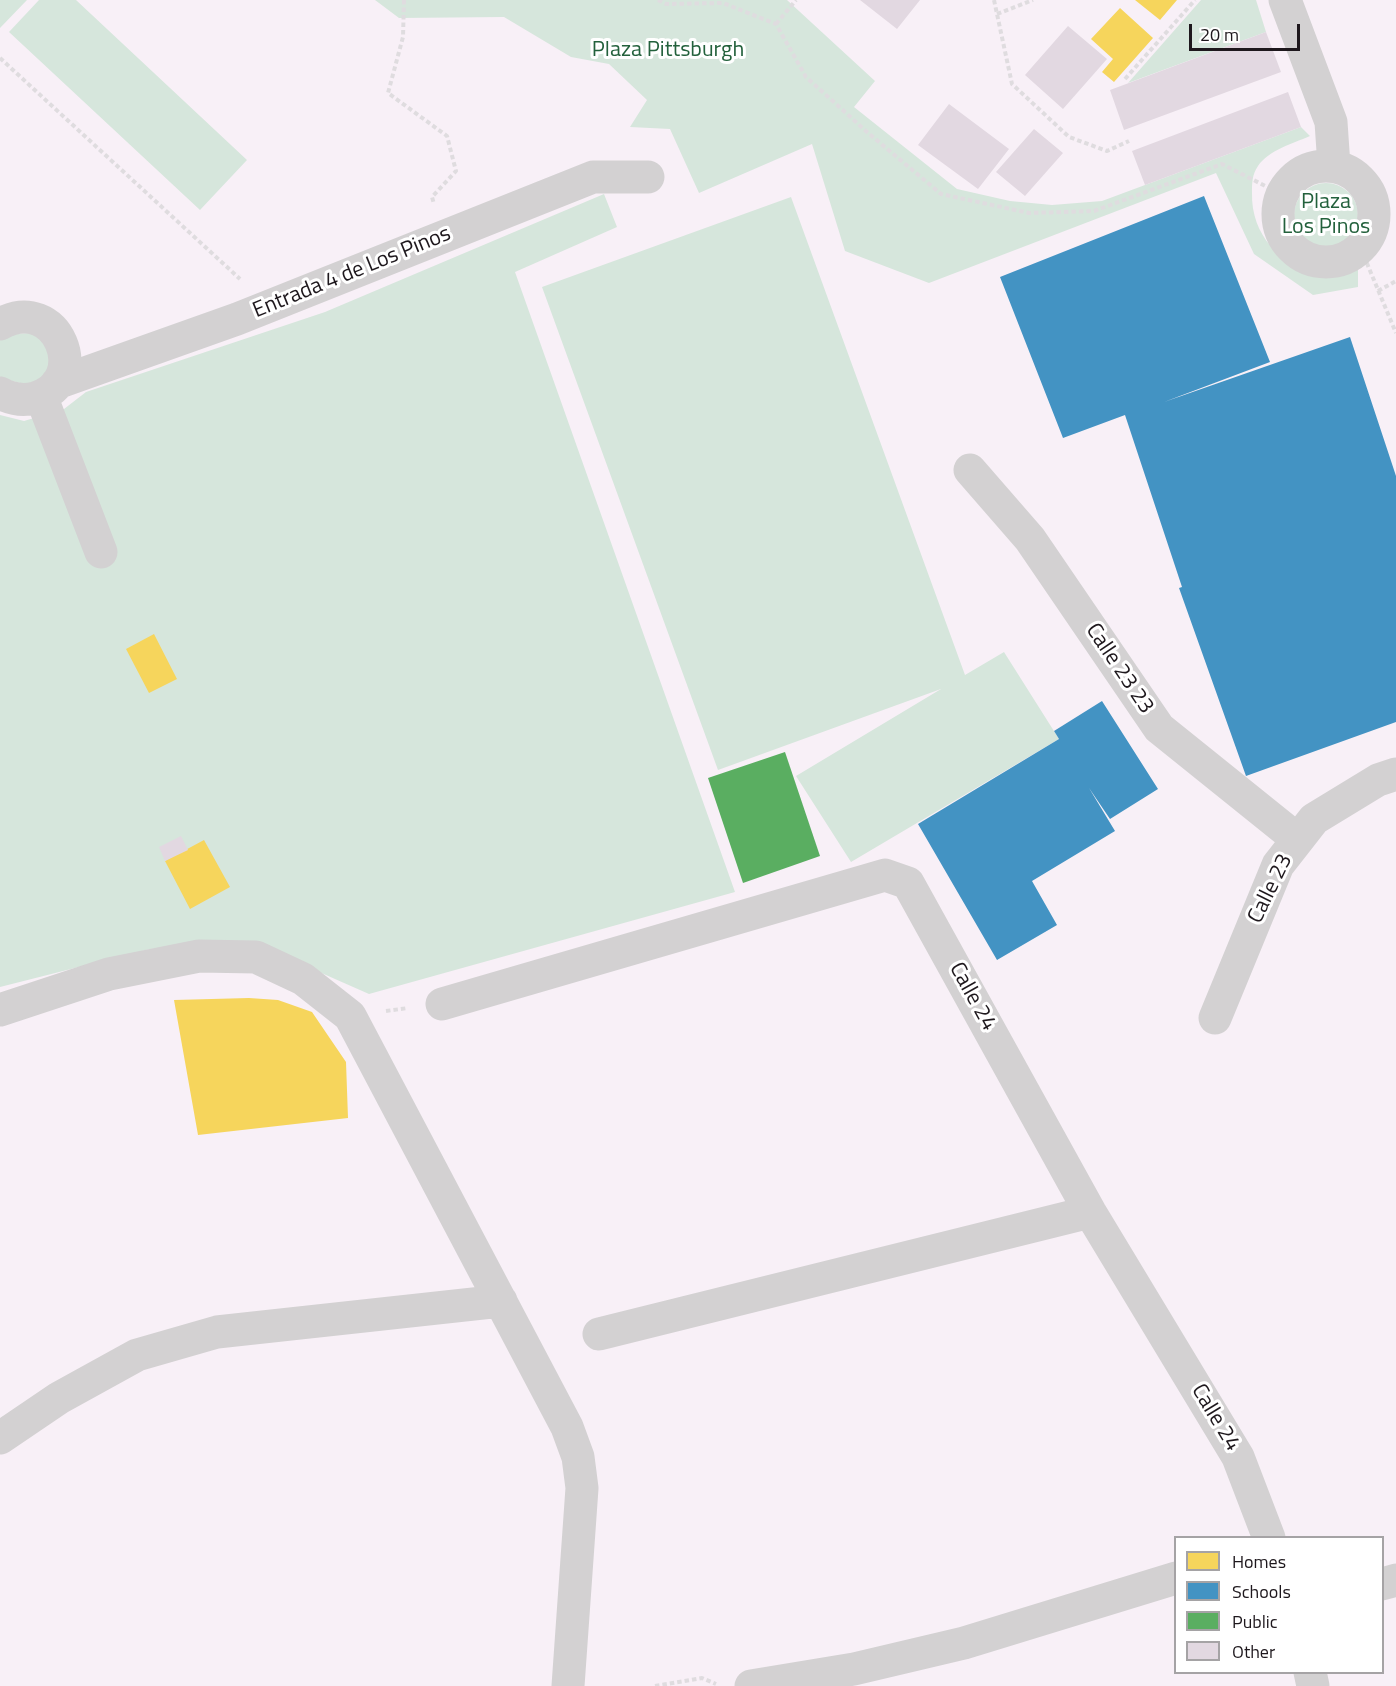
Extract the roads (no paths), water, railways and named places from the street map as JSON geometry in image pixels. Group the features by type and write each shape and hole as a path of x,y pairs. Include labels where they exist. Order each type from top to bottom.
{"street":[{"path":"1285,0 1331,122 1334,166"},
{"path":"1319,166 1334,166 1349,171 1370,192 1374,207 1374,221 1370,236 1361,249 1347,259 1331,263 1314,262 1298,255 1286,243 1279,228 1277,211 1281,194 1291,181 1304,171 1319,166"},
{"name":"Entrada 4 de Los Pinos","path":"0,393 14,399 28,400 49,389 237,320 593,177 648,177"},
{"path":"0,324 10,318 23,316 37,318 48,324 64,345 66,358 63,371 49,389 101,552"},
{"name":"Calle 23 23","path":"970,470 1030,539 1159,728 1298,839"},
{"name":"Calle 23","path":"1215,1018 1278,865 1314,819 1378,780 1396,774"},
{"name":"Calle 24","path":"442,1004 885,875 908,883 1090,1212 1238,1457 1268,1536"},
{"path":"0,1010 109,974 199,956 256,957 303,979 350,1016 567,1427 578,1457 582,1488 563,1686"},
{"path":"599,1334 1090,1212"},
{"path":"0,1438 59,1398 137,1355 218,1332 501,1301"},
{"path":"751,1686 855,1669 964,1643 1174,1579"}],"park label":[{"name":"Plaza Pittsburgh","path":"668,51"},
{"name":"Plaza Los Pinos","path":"1326,216"}]}
